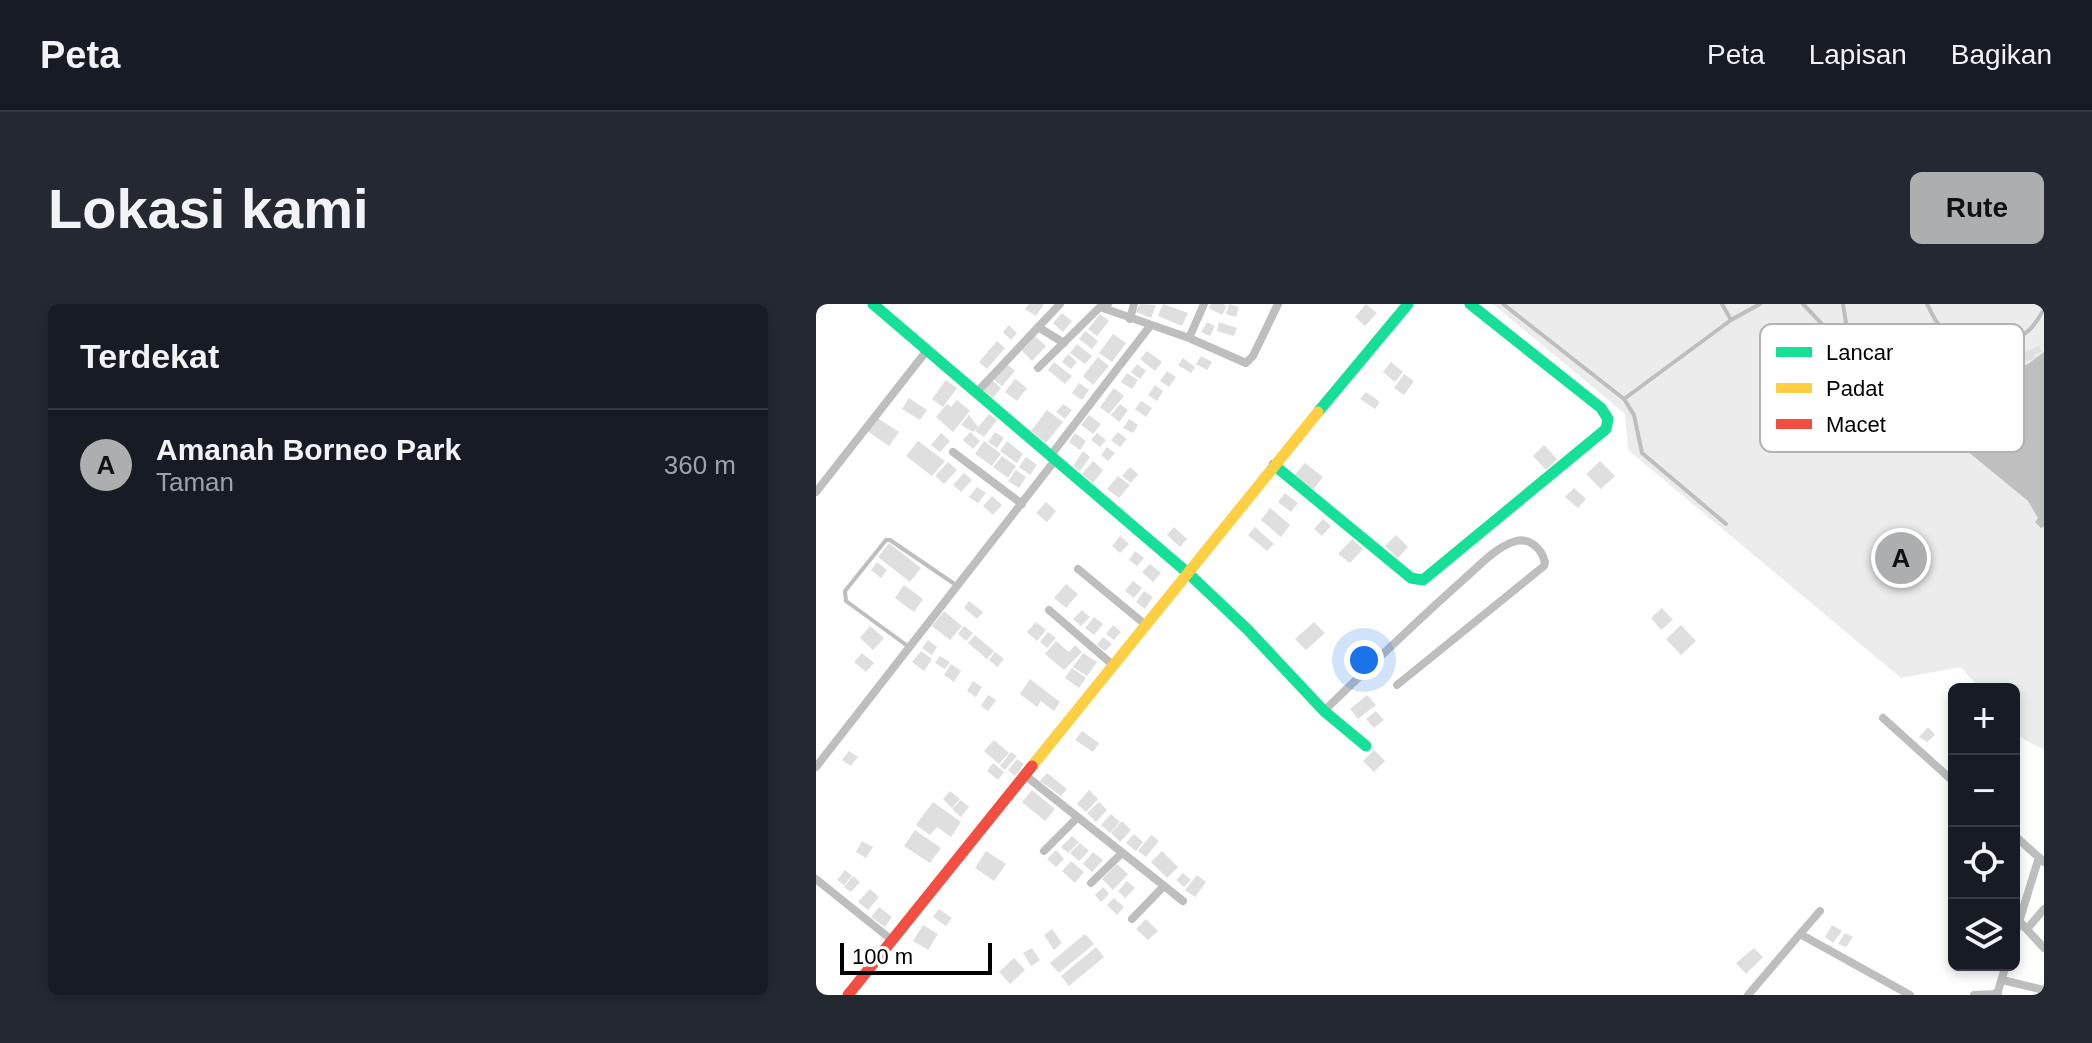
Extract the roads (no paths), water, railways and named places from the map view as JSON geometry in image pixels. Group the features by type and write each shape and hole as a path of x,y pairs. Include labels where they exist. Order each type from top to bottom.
{"street":[{"path":"873,304 1189,574 1247,629 1324,711 1366,746"},
{"path":"976,393 1060,304"},
{"path":"1130,319 1134,304"},
{"path":"1189,338 1204,304"},
{"path":"1038,368 1104,306 1246,363 1253,356 1278,304"},
{"path":"848,995 1274,465 1408,304"},
{"path":"1274,465 1411,578 1423,580 1606,429 1608,419 1601,408 1470,304"},
{"path":"816,767 1022,504 1150,326"},
{"path":"1038,327 1064,343"},
{"path":"816,492 928,349"},
{"path":"953,452 1022,504"},
{"path":"1324,711 1440,601 1498,551 1513,542 1524,541 1538,548 1544,566 1397,685"},
{"path":"1078,569 1147,626"},
{"path":"1049,610 1114,666"},
{"path":"1883,718 1948,777"},
{"path":"1026,776 1183,901"},
{"path":"1044,851 1078,817"},
{"path":"2020,840 2041,859 2020,918"},
{"path":"1091,883 1122,853"},
{"path":"816,879 893,941"},
{"path":"1132,919 1164,886"},
{"path":"2027,929 2044,909"},
{"path":"1748,995 1820,911"},
{"path":"2020,922 2044,948"},
{"path":"1800,934 1910,995"},
{"path":"1974,995 1997,994 2004,971"},
{"path":"2002,980 2044,990"}],"lane":[{"path":"1722,304 1731,320"},
{"path":"1624,399 1731,320 1760,304"},
{"path":"1803,304 1824,324"},
{"path":"1843,304 1846,324"},
{"path":"1927,304 1941,324"},
{"path":"1505,305 1624,399 1634,415 1640,449 1648,461 1726,524"},
{"path":"2024,334 2044,309"},
{"path":"909,647 845,598 845,591 883,541 890,540 958,586"}],"place":[{"name":"Amanah Borneo Park","path":"1901,558"}]}
